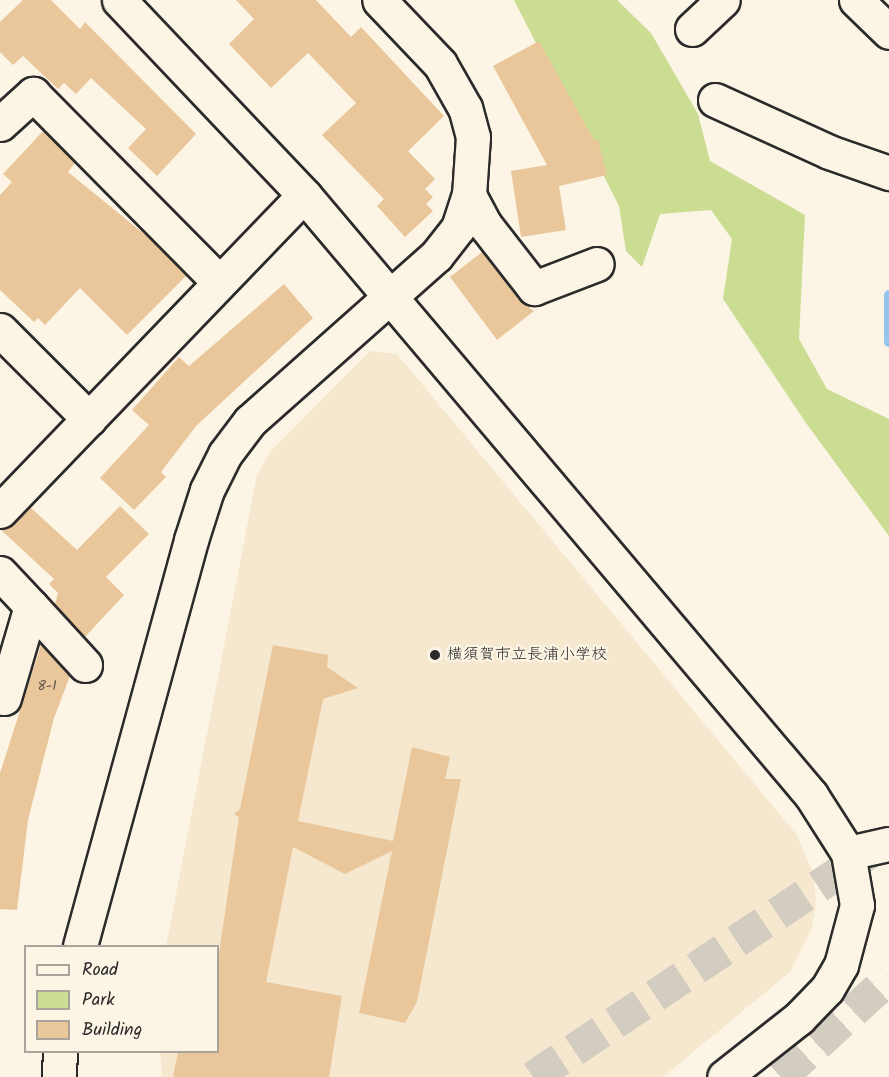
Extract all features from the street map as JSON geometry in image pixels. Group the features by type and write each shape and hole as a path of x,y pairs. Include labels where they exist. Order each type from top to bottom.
{"street":[{"path":"118,0 304,195 811,795 848,853 857,905 841,965 827,989 799,1018 724,1077"},
{"path":"80,945 207,490 225,454 250,421 392,299 458,228 470,195 473,137 465,108 440,64 379,0"},
{"path":"693,29 723,0"},
{"path":"856,0 889,32"},
{"path":"0,124 33,94 218,281"},
{"path":"715,100 829,152 889,172"},
{"path":"0,511 218,281 304,195"},
{"path":"470,195 485,225 534,288 597,264"},
{"path":"0,330 89,419"},
{"path":"0,573 85,665"},
{"path":"4,698 31,606"},
{"path":"848,853 889,844"},
{"path":"59,1077 60,1053"}],"shaded area":[{"name":"横須賀市立長浦小学校","path":"370,351 397,354 797,835 813,873 816,901 812,928 790,972 663,1077 162,1077 160,1053 219,1053 219,945 166,945 257,475 270,452"}],"green space":[{"path":"514,0 617,0 651,33 698,114 710,161 805,215 799,339 827,389 889,419 889,536 806,423 723,299 732,239 711,210 660,214 642,267 626,251 619,206"}],"building":[{"path":"23,0 51,0 80,29 85,22 196,134 157,176 128,148 146,129 91,78 76,94 64,83 58,89 23,56 13,65 0,52 0,22"},
{"path":"236,0 316,0 351,37 361,27 444,116 408,151 435,179 425,189 433,197 426,204 433,211 405,237 377,206 384,199 322,135 356,103 308,53 271,88 229,44 254,19"},
{"path":"539,41 594,140 598,139 607,175 559,186 566,230 521,237 511,171 547,165 493,66"},
{"path":"43,131 75,163 68,172 149,238 186,276 127,335 80,288 45,325 38,318 34,322 0,290 0,195 12,182 3,174"},
{"path":"482,252 519,300 534,311 497,340 450,277"},
{"path":"284,284 313,318 196,426 161,472 166,477 134,510 100,478 149,425 132,410 179,357 189,366"},
{"path":"120,506 149,534 106,577 124,595 85,637 55,604 58,593 49,584 54,579 0,529 13,524 30,507 77,550"},
{"path":"41,645 70,676 54,718 28,820 17,910 0,909 0,773"},
{"path":"273,645 328,655 327,667 358,688 323,699 298,821 393,841 412,747 450,757 445,779 461,779 417,1002 405,1023 359,1013 392,851 345,874 293,847 266,982 342,996 329,1077 173,1077 178,1053 219,1053 219,953 239,817 234,814 240,809"}],"waterway":[{"path":"889,295 889,342"}],"tunnel":[{"path":"533,1077 873,849"},
{"path":"781,1077 889,978"}],"place":[{"name":"横須賀市立長浦小学校","path":"435,655"}]}
